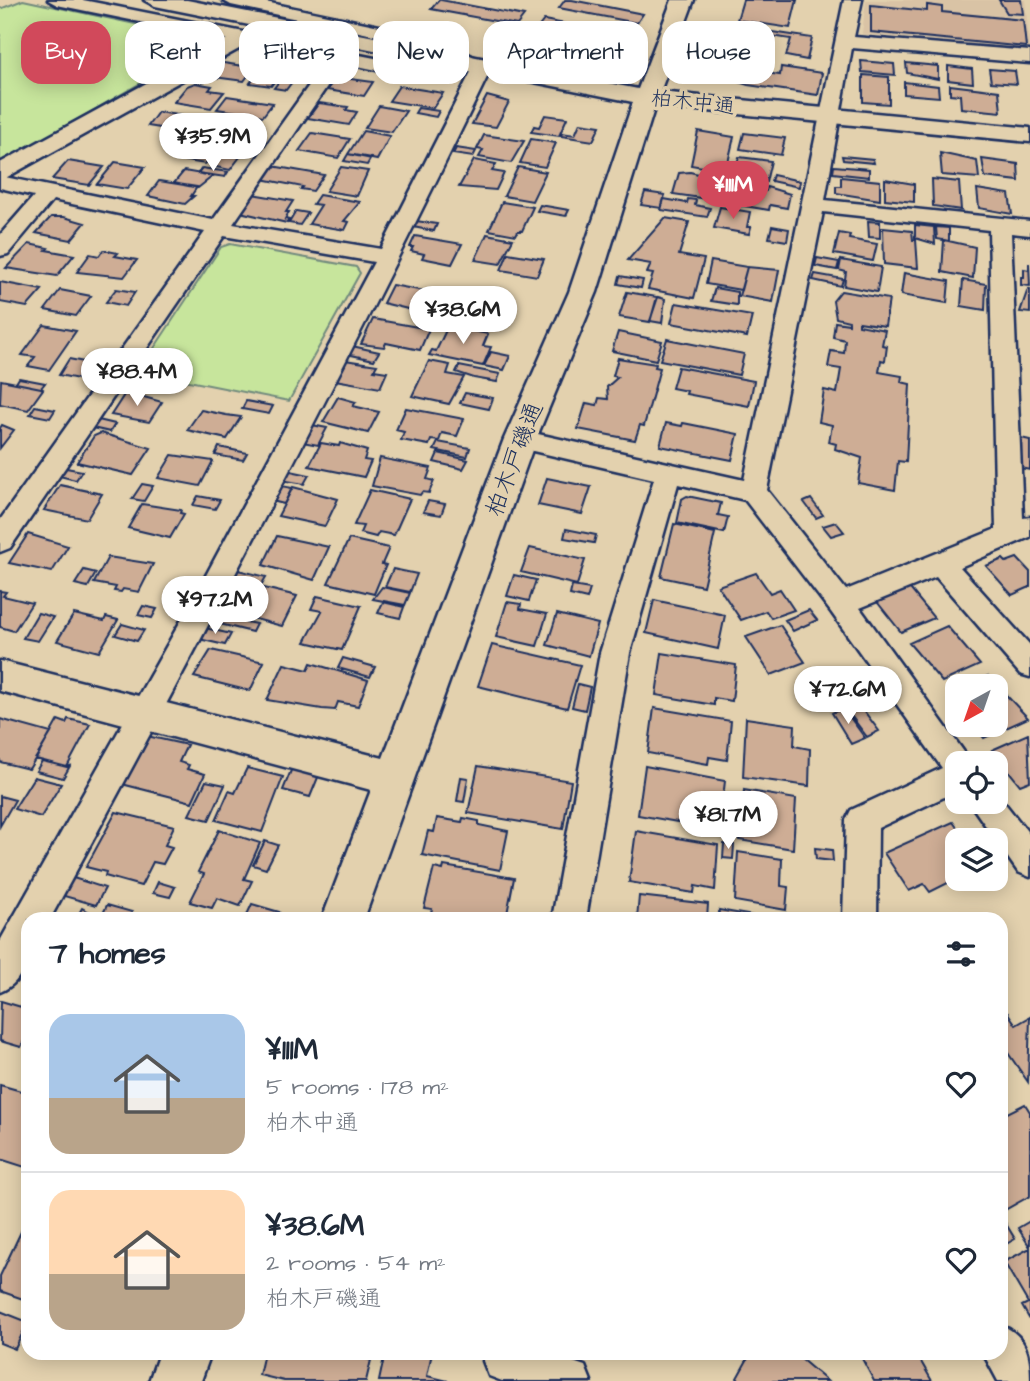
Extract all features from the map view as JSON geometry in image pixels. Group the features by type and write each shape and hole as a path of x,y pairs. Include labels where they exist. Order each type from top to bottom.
{"street":[{"path":"57,0 239,39"},
{"name":"柏木中通","path":"155,0 646,98 1030,135"},
{"path":"232,0 441,44 480,67"},
{"name":"柏木戸磯通","path":"345,912 520,439 583,292 646,98 683,0"},
{"path":"754,492 814,205 828,116 853,0"},
{"path":"0,173 239,40"},
{"path":"844,42 1030,57"},
{"path":"359,61 415,72 480,67"},
{"path":"36,912 146,714 390,258 480,67"},
{"path":"0,541 319,84"},
{"path":"0,182 219,228 390,258"},
{"path":"0,249 47,194"},
{"path":"814,205 1030,228"},
{"path":"841,604 1020,531 1000,224"},
{"path":"520,439 754,492 841,604 948,751"},
{"path":"570,912 615,653 668,471"},
{"path":"939,562 1030,664"},
{"path":"0,676 393,778"},
{"path":"860,912 862,820 945,782"},
{"path":"994,814 1030,861"},
{"path":"0,975 21,938"},
{"path":"1008,1358 1022,1381"},
{"path":"175,1381 182,1360"},
{"path":"503,1365 570,1381"}],"shaded area":[{"path":"866,0 1025,0 1030,49 862,34"}],"green space":[{"path":"23,0 125,22 125,84 139,84 0,164 0,9"},
{"path":"230,244 356,267 360,273 289,401 139,371 221,247"}],"building":[{"path":"439,0 524,16 520,21 496,21 431,9"},
{"path":"565,0 572,0 643,14 638,21 627,21 559,8"},
{"path":"743,0 797,0 790,28 775,26 775,21 737,20"},
{"path":"999,0 1021,0 1023,14 1007,13"},
{"path":"871,5 927,11 927,5 942,7 942,12 1023,20 1026,47 871,32"},
{"path":"775,32 812,38 807,60 786,56 791,39 775,37"},
{"path":"861,61 894,64 895,75 862,72"},
{"path":"225,63 239,65 239,80 225,78"},
{"path":"906,63 938,66 938,79 907,73"},
{"path":"948,66 972,69 973,83 948,80"},
{"path":"781,67 822,73 818,95 745,84 775,84 775,74 780,75"},
{"path":"989,69 1015,71 1017,84 991,82"},
{"path":"863,75 889,77 889,104 863,102"},
{"path":"359,80 373,82 364,96 327,90 331,84 359,84"},
{"path":"904,82 938,86 939,97 904,94"},
{"path":"201,84 212,86 209,90 224,92 211,108 174,102 187,86"},
{"path":"277,84 290,84 286,90 274,88"},
{"path":"950,85 999,91 1001,112 961,108 960,95 950,94"},
{"path":"399,86 443,93 433,108 389,101"},
{"path":"227,96 273,103 263,116 217,109"},
{"path":"487,96 509,102 496,127 472,124"},
{"path":"319,103 348,107 346,110 357,112 349,125 308,118"},
{"path":"379,106 406,111 392,132 365,128"},
{"path":"418,108 439,111 436,117 415,113"},
{"path":"158,112 190,117 178,131 148,126"},
{"path":"545,115 567,118 559,136 531,132 534,126 539,127"},
{"path":"197,121 237,128 226,142 186,135"},
{"path":"580,123 600,126 593,141 561,136 562,133 575,135"},
{"path":"363,131 390,136 377,160 348,154"},
{"path":"698,131 734,137 726,171 691,165"},
{"path":"312,133 350,139 338,158 299,151"},
{"path":"744,133 785,138 781,155 740,149"},
{"path":"484,135 524,141 511,163 479,157 483,150 477,149"},
{"path":"531,139 556,143 545,167 520,163"},
{"path":"186,144 215,149 211,154 215,155 205,164 175,159"},
{"path":"456,148 476,151 473,157 453,154"},
{"path":"224,150 243,153 230,170 212,166"},
{"path":"940,153 977,161 979,178 942,175"},
{"path":"348,154 371,158 367,165 344,161"},
{"path":"842,156 873,159 874,163 843,160"},
{"path":"739,157 771,161 766,182 733,177"},
{"path":"982,159 1018,164 1019,181 985,177"},
{"path":"474,160 496,164 492,171 504,173 496,190 459,187"},
{"path":"68,161 104,167 89,185 52,179"},
{"path":"115,162 145,167 127,189 97,184"},
{"path":"272,166 324,175 313,191 301,189 303,187 262,179"},
{"path":"834,166 869,169 869,177 833,173"},
{"path":"341,167 368,171 357,196 326,191"},
{"path":"518,167 546,172 532,201 504,196"},
{"path":"202,168 228,172 225,177 198,173"},
{"path":"184,171 213,176 198,188 174,183"},
{"path":"690,172 720,179 715,186 715,200 673,194 679,173"},
{"path":"773,175 800,181 799,187 771,181"},
{"path":"841,177 880,181 880,200 836,193 836,186 841,186"},
{"path":"885,179 914,184 914,202 885,199"},
{"path":"932,179 959,182 961,210 933,206"},
{"path":"159,181 197,187 191,196 194,196 185,204 148,196"},
{"path":"725,185 766,191 767,187 790,194 787,208 770,205 769,210 720,202"},
{"path":"977,189 1009,194 1012,214 979,208"},
{"path":"645,192 665,195 661,208 641,205"},
{"path":"252,194 293,201 286,212 289,212 285,219 289,220 287,223 240,212"},
{"path":"319,195 360,202 344,221 349,222 345,230 309,224 321,205 313,204"},
{"path":"664,199 687,203 688,199 696,200 695,205 710,208 707,217 661,210"},
{"path":"502,202 533,207 522,231 518,231 516,235 489,230"},
{"path":"540,205 569,210 566,216 537,211"},
{"path":"720,207 750,212 747,227 751,227 749,234 714,228"},
{"path":"296,211 308,213 300,225 289,223"},
{"path":"51,217 64,217 85,223 71,240 36,233"},
{"path":"665,218 689,222 679,255 704,259 694,298 648,289 653,274 647,273 651,264 628,260"},
{"path":"416,221 437,224 434,231 413,227"},
{"path":"868,221 880,222 880,238 869,237"},
{"path":"915,225 934,227 935,244 915,238"},
{"path":"772,226 789,229 787,241 769,238"},
{"path":"936,227 949,228 949,241 937,239"},
{"path":"883,228 912,231 913,240 916,240 918,268 884,264"},
{"path":"839,233 850,235 849,239 877,244 873,261 834,254"},
{"path":"487,234 513,239 500,264 475,260"},
{"path":"415,236 462,244 452,264 422,258 424,254 411,251"},
{"path":"944,240 975,247 973,278 942,272"},
{"path":"29,244 74,255 57,276 6,268"},
{"path":"103,250 118,253 115,256 137,260 124,277 77,272 90,254 99,256"},
{"path":"508,253 544,259 537,276 501,270"},
{"path":"817,258 839,262 837,270 815,266"},
{"path":"841,260 881,267 877,292 844,286 846,272 839,270"},
{"path":"711,261 747,267 741,290 706,284"},
{"path":"1029,263 1030,286 1021,285 1021,277 1024,277 1024,269 1029,270"},
{"path":"747,267 779,270 773,302 739,296"},
{"path":"904,273 949,281 947,303 901,295"},
{"path":"815,274 843,279 841,286 813,280"},
{"path":"620,276 643,280 641,288 618,284"},
{"path":"963,280 986,284 985,310 961,306"},
{"path":"0,282 42,290 27,307 0,302"},
{"path":"392,285 451,296 441,317 383,303"},
{"path":"715,288 737,292 737,305 711,301"},
{"path":"116,289 135,292 126,306 106,302"},
{"path":"1028,289 1030,313 1020,312"},
{"path":"60,290 91,296 76,316 45,310"},
{"path":"461,291 496,297 483,325 447,318"},
{"path":"841,291 889,299 885,326 859,322 859,325 885,330 882,345 887,346 885,361 881,360 879,372 902,376 901,382 910,384 906,462 898,461 895,490 858,483 862,458 835,449 836,444 829,442 832,425 819,422 824,390 837,393 841,369 828,367 831,351 844,353 845,340 833,337 835,322 849,324 849,321 836,318 833,301"},
{"path":"627,292 657,297 650,322 619,317"},
{"path":"658,297 665,299 662,323 650,321"},
{"path":"676,303 752,316 747,337 671,323"},
{"path":"373,319 429,329 420,350 386,343 384,347 361,344"},
{"path":"44,325 76,331 49,370 28,366 35,357 22,355"},
{"path":"448,326 488,334 483,346 491,347 483,366 429,355 432,350 436,351"},
{"path":"618,332 662,341 656,360 612,351"},
{"path":"667,339 744,354 739,375 660,360"},
{"path":"352,346 379,352 374,360 347,354"},
{"path":"491,352 510,356 504,370 484,366"},
{"path":"618,358 656,364 655,367 660,368 644,426 640,425 635,440 578,429 586,403 597,405 599,398 608,399 607,387 618,377 613,376"},
{"path":"69,359 89,363 78,379 59,375"},
{"path":"345,360 377,365 374,370 387,372 380,388 335,380"},
{"path":"429,361 450,365 447,374 464,377 449,404 412,396"},
{"path":"459,366 500,374 497,382 474,378 456,372"},
{"path":"678,367 754,381 749,406 686,394 687,391 672,388"},
{"path":"125,374 144,378 139,386 119,381"},
{"path":"19,378 45,383 41,388 16,383"},
{"path":"1,380 43,389 28,410 0,404"},
{"path":"126,392 162,402 149,422 111,415"},
{"path":"465,393 493,398 489,409 460,403"},
{"path":"338,397 356,402 353,406 379,412 368,433 323,422"},
{"path":"246,401 273,406 269,414 242,409"},
{"path":"35,406 55,410 50,418 30,414"},
{"path":"406,408 464,419 457,436 442,433 439,441 431,440 429,445 401,440 404,432 396,430"},
{"path":"201,410 241,417 227,439 187,430"},
{"path":"94,419 115,424 110,432 88,427"},
{"path":"666,423 682,426 683,423 738,434 732,460 660,446"},
{"path":"307,424 327,428 318,445 297,441"},
{"path":"2,425 14,430 0,448 0,428"},
{"path":"101,433 151,448 133,475 77,462 94,436"},
{"path":"1021,438 1030,440 1030,470 1020,468"},
{"path":"438,442 470,448 467,457 434,450"},
{"path":"321,443 339,446 340,443 367,451 364,460 371,461 364,477 309,466"},
{"path":"219,447 247,453 243,460 215,455"},
{"path":"438,453 468,460 463,469 434,462"},
{"path":"172,455 213,461 200,486 158,478"},
{"path":"380,458 431,468 427,479 434,481 429,493 422,492 420,495 372,486"},
{"path":"61,467 82,471 76,480 55,475"},
{"path":"286,470 309,475 304,484 281,480"},
{"path":"547,478 591,487 582,514 538,505"},
{"path":"142,484 153,486 144,501 132,499"},
{"path":"60,485 102,494 87,519 44,510"},
{"path":"276,485 292,488 284,504 268,500"},
{"path":"293,487 338,499 325,526 278,516"},
{"path":"370,490 410,499 394,535 379,532 376,537 360,533 363,526 354,525"},
{"path":"198,496 220,500 215,509 193,505"},
{"path":"687,496 721,503 718,515 728,517 724,533 677,523 682,499"},
{"path":"811,499 823,515 816,518 804,502"},
{"path":"428,501 445,504 441,515 423,512"},
{"path":"142,504 181,510 180,513 184,514 170,538 128,528"},
{"path":"836,522 844,532 831,536 823,526"},
{"path":"674,524 715,533 703,586 661,577"},
{"path":"566,529 596,535 594,543 564,538"},
{"path":"28,534 68,546 52,572 9,563"},
{"path":"277,536 329,547 314,580 263,565"},
{"path":"349,539 389,548 382,564 386,565 374,594 328,583"},
{"path":"530,548 585,560 577,585 521,572"},
{"path":"108,557 153,564 139,592 123,589 121,592 114,591 116,587 94,583"},
{"path":"1017,558 1030,572 1030,587 1012,595 986,566 1003,559 1006,562"},
{"path":"230,568 266,577 260,587 297,596 282,626 225,611 238,588 222,584"},
{"path":"393,569 417,574 410,592 385,587"},
{"path":"84,570 96,573 88,587 75,584"},
{"path":"756,573 770,593 780,589 794,610 771,618 766,611 741,620 718,586"},
{"path":"514,575 536,580 529,601 507,596"},
{"path":"907,585 934,618 901,632 874,598"},
{"path":"572,586 590,589 587,599 570,595"},
{"path":"382,587 410,593 405,605 373,599"},
{"path":"0,591 6,592 3,596 32,603 14,631 0,627"},
{"path":"317,596 361,606 342,650 305,642 322,611 311,609"},
{"path":"654,600 725,615 718,649 646,633"},
{"path":"383,602 404,607 400,618 378,613"},
{"path":"507,602 521,604 520,609 547,614 537,646 496,637"},
{"path":"143,606 157,609 152,618 138,615"},
{"path":"809,610 817,620 793,631 785,620"},
{"path":"217,611 243,617 241,621 256,624 252,632 212,622"},
{"path":"38,613 53,617 38,641 23,638"},
{"path":"74,614 104,621 106,617 118,620 99,652 57,641"},
{"path":"557,614 598,624 589,656 547,645"},
{"path":"122,624 144,630 137,641 115,635"},
{"path":"780,625 805,662 771,675 746,637"},
{"path":"947,626 980,665 960,674 945,674 945,681 942,682 909,643"},
{"path":"205,628 231,634 225,645 199,639"},
{"path":"492,645 580,665 567,708 478,686"},
{"path":"211,650 264,662 250,691 194,677"},
{"path":"662,653 736,665 732,701 714,698 714,705 656,695"},
{"path":"343,658 375,667 370,677 338,668"},
{"path":"311,663 368,680 358,706 338,702 335,710 267,700 284,664 308,670"},
{"path":"578,684 590,687 585,710 572,707"},
{"path":"1008,697 1028,718 1008,727"},
{"path":"858,703 879,731 867,737 846,709"},
{"path":"654,708 731,721 727,760 709,757 708,764 648,753"},
{"path":"843,708 865,738 851,744 832,713"},
{"path":"746,718 795,725 794,746 810,749 809,786 743,777"},
{"path":"0,719 51,733 29,769 0,762"},
{"path":"68,719 90,724 67,767 36,759 58,720 66,723"},
{"path":"1028,734 1030,781 1020,785 1008,770 1008,751 992,750"},
{"path":"147,736 187,745 179,762 189,765 187,769 205,774 192,802 118,783"},
{"path":"42,761 70,766 63,778 36,771"},
{"path":"478,766 571,781 563,829 468,813"},
{"path":"645,766 725,781 720,823 702,819 700,826 638,815"},
{"path":"247,768 283,777 262,832 216,820 229,791 235,793"},
{"path":"292,768 319,775 310,797 283,790"},
{"path":"34,777 61,784 41,817 14,809"},
{"path":"461,777 468,778 464,802 457,801"},
{"path":"206,781 225,785 209,820 189,815"},
{"path":"744,790 796,799 793,849 739,840"},
{"path":"0,796 15,800 0,826"},
{"path":"116,812 174,826 165,845 172,847 163,864 153,862 141,886 105,876 106,872 86,867"},
{"path":"437,818 462,822 463,818 479,821 479,825 508,831 500,870 422,855 428,831 434,832"},
{"path":"953,822 957,828 945,828 945,884 930,892 924,884 909,891 884,853"},
{"path":"219,830 260,843 244,879 252,881 240,906 217,898 212,908 190,902 204,874 198,872"},
{"path":"636,831 718,845 715,890 695,886 694,893 629,882"},
{"path":"265,841 278,845 266,869 253,865"},
{"path":"724,844 734,845 733,859 723,858"},
{"path":"815,848 832,850 833,861 816,859"},
{"path":"738,852 782,859 781,886 788,887 786,910 735,901"},
{"path":"444,866 514,878 507,912 431,912 432,909 424,908 434,868 443,870"},
{"path":"67,876 105,888 96,905 57,894"},
{"path":"158,882 175,887 170,897 153,893"},
{"path":"639,896 708,904 707,912 638,912"},
{"path":"252,904 279,912 248,912"},
{"path":"107,905 132,912 104,912"},
{"path":"1,1001 21,1007 21,1047 0,1041"},
{"path":"1008,1013 1016,1025 1030,1017 1028,1082 1008,1053"},
{"path":"0,1085 21,1091 21,1166 0,1159"},
{"path":"1025,1104 1030,1112 1030,1196 1008,1208 1008,1112"},
{"path":"1030,1221 1030,1247 1018,1228"},
{"path":"1008,1227 1015,1239 1008,1243"},
{"path":"21,1232 21,1298 0,1291 0,1276"},
{"path":"1030,1248 1030,1320 1022,1306 1028,1303 1008,1269 1008,1260"},
{"path":"0,1311 21,1319 21,1337 15,1349 0,1343"},
{"path":"262,1360 371,1360 366,1381 284,1381 259,1375"},
{"path":"384,1360 430,1360 427,1376 448,1381 379,1381"},
{"path":"747,1360 802,1360 827,1381 740,1381 737,1378"},
{"path":"863,1360 920,1360 932,1381 874,1381"}]}
